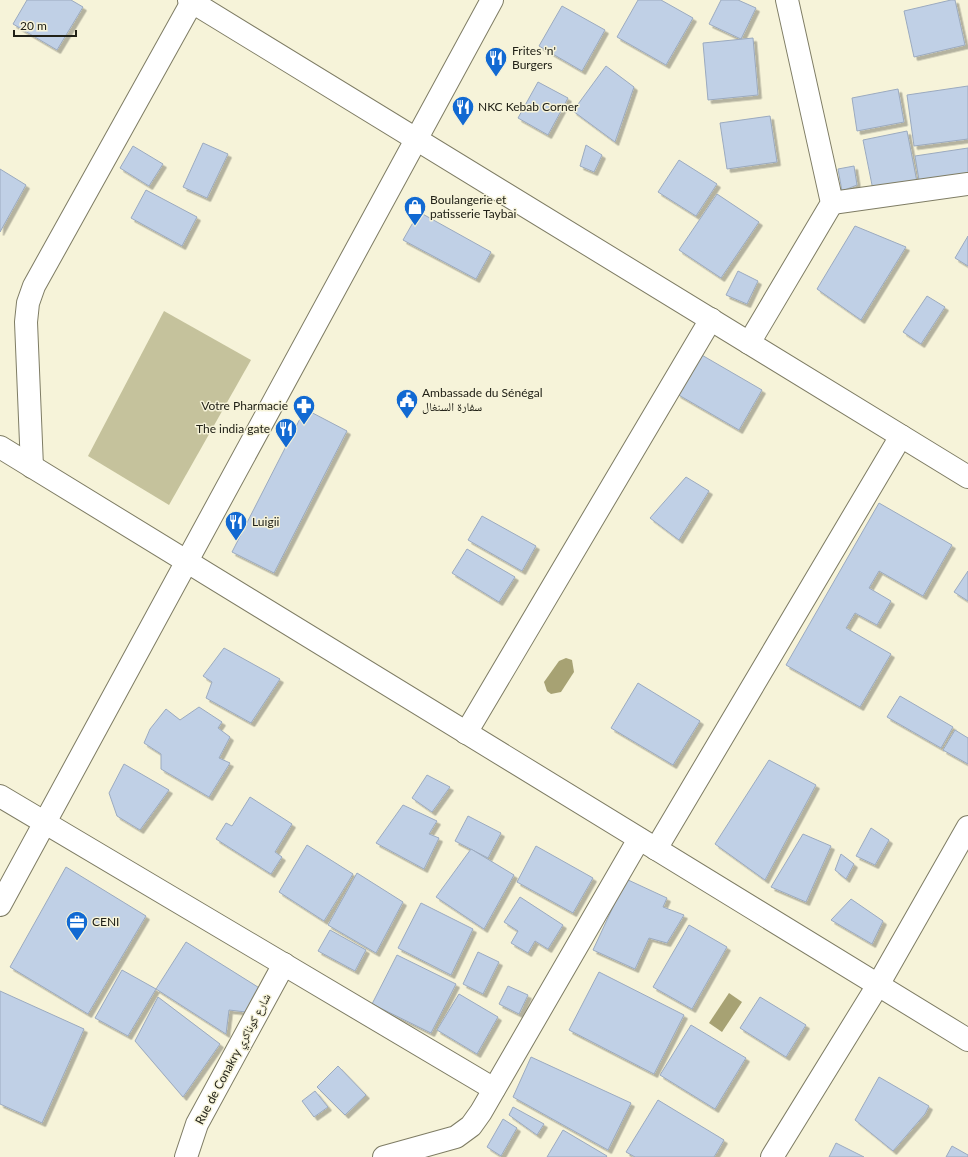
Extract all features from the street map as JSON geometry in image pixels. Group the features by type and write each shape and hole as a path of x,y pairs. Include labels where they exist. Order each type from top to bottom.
{"street":[{"path":"0,905 492,0"},
{"path":"749,342 832,204 787,0"},
{"path":"32,467 26,322 28,303 34,286 190,1 417,138 968,477"},
{"path":"832,204 968,184"},
{"path":"466,732 711,319"},
{"path":"384,1157 456,1137 471,1126 901,436"},
{"path":"0,447 968,1040"},
{"path":"0,796 494,1089"},
{"path":"772,1157 878,985 968,827"},
{"name":"Rue de Conakry شارع كوناكري","path":"186,1157 197,1124 284,964"}],"shaded area":[{"path":"164,311 251,360 169,505 88,456"},
{"path":"566,658 572,660 574,672 561,692 551,694 547,691 544,682 559,661"},
{"path":"729,993 742,1002 722,1032 709,1023"}],"building":[{"path":"27,0 71,0 83,7 57,50 13,24"},
{"path":"638,0 661,0 693,18 666,65 617,37"},
{"path":"721,0 738,0 756,8 741,39 709,24"},
{"path":"955,0 965,45 914,57 904,11"},
{"path":"562,6 605,30 582,71 539,46"},
{"path":"753,38 758,95 708,100 703,43"},
{"path":"606,66 634,87 615,142 573,111"},
{"path":"538,82 568,98 548,135 518,118"},
{"path":"968,86 968,139 914,146 907,95"},
{"path":"898,89 904,122 857,131 852,98"},
{"path":"770,116 777,162 727,169 720,123"},
{"path":"907,131 917,182 873,190 863,140"},
{"path":"203,143 228,154 207,198 183,187"},
{"path":"586,145 602,155 594,172 580,166"},
{"path":"133,146 163,164 149,186 120,168"},
{"path":"968,148 968,178 920,186 915,156"},
{"path":"679,160 717,184 696,216 658,192"},
{"path":"854,166 857,185 842,191 838,169"},
{"path":"0,169 26,185 0,232"},
{"path":"146,190 197,217 182,246 131,218"},
{"path":"717,194 759,222 721,278 679,250"},
{"path":"419,212 491,252 476,279 403,240"},
{"path":"855,226 906,247 861,320 817,289"},
{"path":"968,236 968,266 955,258"},
{"path":"738,271 758,281 747,304 726,295"},
{"path":"927,296 945,307 921,344 903,332"},
{"path":"700,354 762,390 739,430 677,394"},
{"path":"305,409 347,431 274,573 232,552"},
{"path":"686,477 709,491 679,540 650,518"},
{"path":"879,503 952,545 923,596 879,571 869,588 891,601 877,625 855,613 846,628 891,654 860,707 786,665"},
{"path":"482,516 536,546 522,571 468,540"},
{"path":"467,549 515,577 499,602 452,573"},
{"path":"968,571 968,601 954,592"},
{"path":"224,648 280,679 251,723 206,698 212,682 203,676"},
{"path":"638,683 700,721 673,765 611,728"},
{"path":"900,696 953,727 941,748 887,717"},
{"path":"199,707 222,722 218,728 230,737 219,758 230,763 209,797 161,769 161,754 144,743 150,729 166,709 180,720"},
{"path":"955,730 968,738 968,764 943,750"},
{"path":"769,760 816,785 765,880 715,844"},
{"path":"124,764 169,790 140,830 117,816 109,793"},
{"path":"427,775 450,787 432,812 412,798"},
{"path":"250,797 292,824 275,852 282,857 271,874 216,839 226,823 232,826"},
{"path":"403,805 437,821 429,834 439,838 424,869 376,843"},
{"path":"468,816 501,833 488,858 455,841"},
{"path":"871,828 889,840 875,865 856,856"},
{"path":"803,834 831,846 806,902 771,887"},
{"path":"307,845 353,874 324,921 279,892"},
{"path":"536,846 593,878 573,913 517,882"},
{"path":"471,849 514,875 484,929 436,897"},
{"path":"841,854 854,864 846,879 835,870"},
{"name":"CENI","path":"66,867 146,916 88,1014 10,967"},
{"path":"357,873 403,902 376,953 328,925"},
{"path":"626,879 667,898 663,907 684,915 667,943 649,938 635,969 593,950"},
{"path":"520,897 563,925 548,949 535,941 528,953 511,943 518,931 504,922"},
{"path":"851,899 883,921 872,944 831,920"},
{"path":"421,903 473,929 451,975 398,948"},
{"path":"689,925 727,947 692,1009 653,987"},
{"path":"330,930 366,950 355,971 318,951"},
{"path":"186,942 261,989 246,1012 229,1010 226,1034 156,989"},
{"path":"478,952 499,962 483,994 463,984"},
{"path":"397,955 456,984 431,1033 372,1004"},
{"path":"122,970 156,989 128,1036 95,1018"},
{"path":"599,972 684,1015 654,1074 569,1030"},
{"path":"508,986 528,995 519,1014 499,1004"},
{"path":"0,991 84,1029 42,1123 0,1104"},
{"path":"459,994 498,1017 477,1054 437,1030"},
{"path":"158,997 220,1044 183,1097 135,1041"},
{"path":"760,997 806,1025 786,1057 740,1028"},
{"path":"691,1025 746,1058 715,1109 660,1075"},
{"path":"531,1057 631,1103 608,1150 513,1097"},
{"path":"338,1066 366,1095 345,1115 317,1087"},
{"path":"879,1077 929,1106 925,1114 893,1151 855,1120"},
{"path":"315,1091 328,1107 314,1117 302,1101"},
{"path":"658,1100 724,1140 714,1157 635,1157 626,1152"},
{"path":"513,1107 544,1124 537,1135 509,1115"},
{"path":"503,1119 517,1128 501,1156 487,1147"},
{"path":"563,1130 607,1156 547,1157"},
{"path":"836,1143 864,1157 829,1157"},
{"path":"952,1146 968,1155 968,1157 946,1157"}],"place":[{"name":"Frites 'n' Burgers","path":"496,78"},
{"name":"NKC Kebab Corner","path":"463,126"},
{"name":"Boulangerie et patisserie Taybai","path":"415,226"},
{"name":"Ambassade du Sénégal سفارة السنغال","path":"407,420"},
{"name":"Votre Pharmacie","path":"304,426"},
{"name":"The india gate","path":"286,448"},
{"name":"Luigii","path":"236,542"},
{"name":"CENI","path":"77,942"}]}
